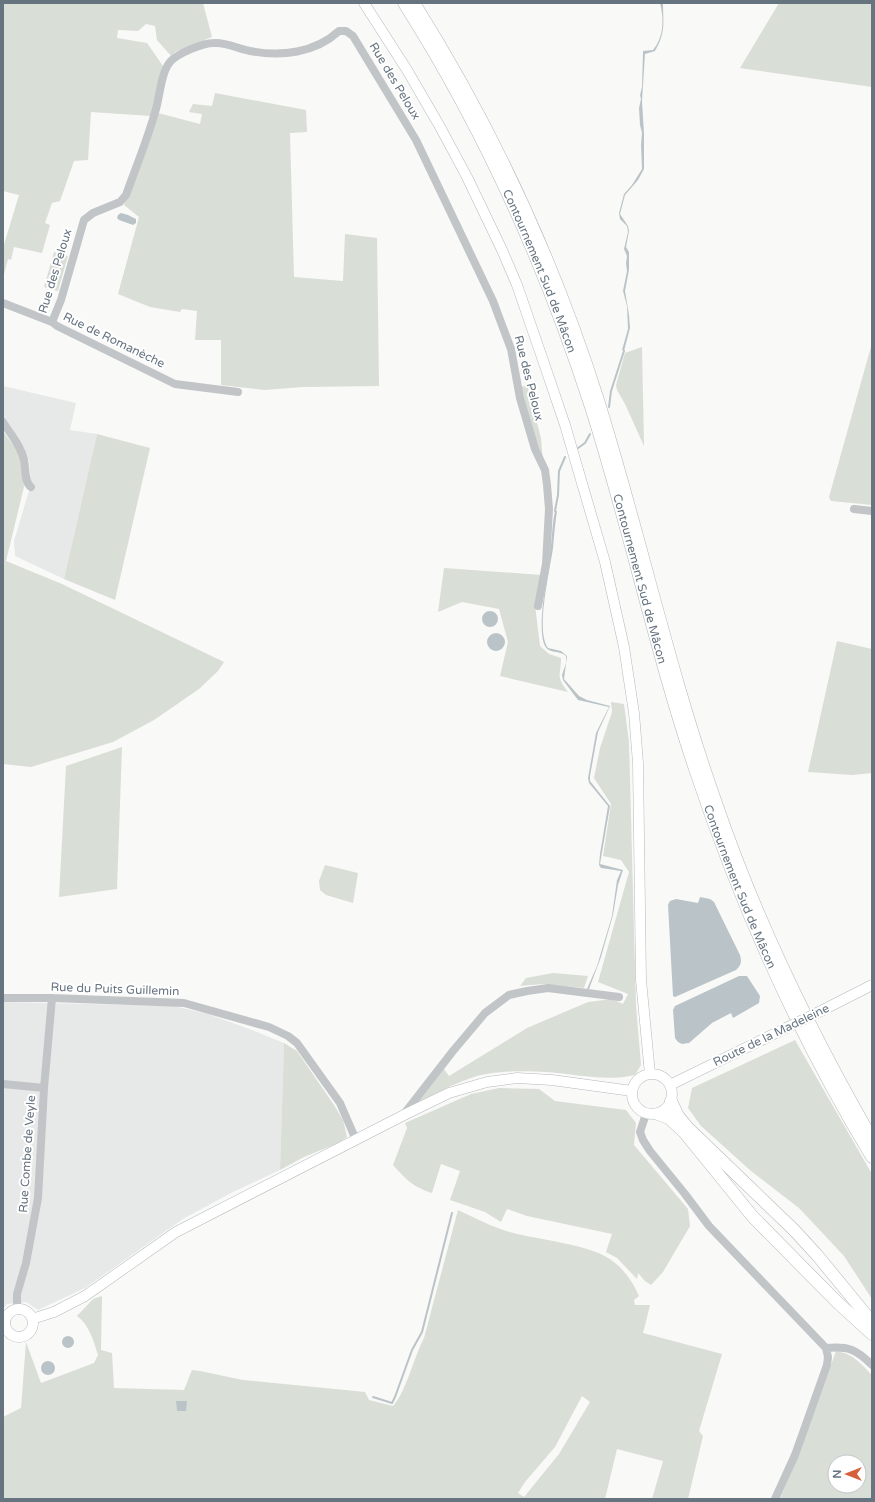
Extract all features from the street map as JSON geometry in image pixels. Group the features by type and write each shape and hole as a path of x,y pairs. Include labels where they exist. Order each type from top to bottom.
{"highway":[{"name":"Contournement Sud de Mâcon","path":"404,3 439,62 488,152 518,215 542,272 566,334 592,410 671,691 692,760 718,836 751,919 796,1020 872,1157"},
{"name":"Contournement Sud de Mâcon","path":"414,3 448,60 484,126 514,186 552,271 598,400 678,686 724,828 756,908 801,1007 848,1097 872,1139"},
{"path":"671,1101 678,1116 688,1128 794,1230 817,1255 872,1322"},
{"path":"652,1114 669,1118 684,1132 753,1217 831,1297 872,1334"}],"main road":[{"path":"364,3 407,70 439,125 467,177 502,250 517,285 550,379 605,562 624,647 634,713 638,763 641,980 650,1074"},
{"name":"Route de la Madeleine","path":"670,1085 872,985"},
{"path":"650,1074 661,1076 670,1085 672,1090 671,1101 665,1110 652,1114 641,1112 633,1101 632,1092 636,1082 640,1078 650,1074"},
{"path":"32,1319 54,1312 85,1296 176,1232 449,1093 473,1085 517,1078 552,1080 632,1092"},
{"path":"17,1310 26,1312 32,1319 32,1328 30,1332 22,1337 12,1336 5,1329 6,1318 13,1311 17,1310"}],"street":[{"name":"Rue des Peloux","path":"52,322 61,300 84,220 93,213 120,202 126,195 156,109 162,82 170,63 179,55 213,42 261,52 295,52 311,48 330,39 339,31 346,31 353,36 416,140 493,301 511,349 520,398 535,449 545,470 547,485 549,508 546,564 538,606"},
{"name":"Rue de Romanèche","path":"3,303 52,322 57,326 175,384 238,392"},
{"path":"3,422 22,450 27,481 28,485 31,487"},
{"path":"854,509 872,511"},
{"path":"404,1115 453,1051 485,1013 509,995 548,988 619,997"},
{"name":"Rue du Puits Guillemin","path":"3,998 175,1002 184,1003 269,1026 288,1036 297,1043 340,1103 356,1140"},
{"name":"Rue Combe de Veyle","path":"17,1310 17,1294 26,1263 38,1198 44,1088 52,998"},
{"path":"3,1084 44,1088"},
{"path":"652,1114 640,1132 650,1151 686,1194 709,1226 826,1348 828,1358 827,1365 795,1455 775,1499"},
{"path":"826,1348 842,1347 852,1349 872,1365"}],"shaded area":[{"path":"3,3 203,3 212,37 175,52 172,57 157,40 155,26 146,24 138,31 118,30 117,38 147,43 163,66 151,116 91,112 88,160 74,161 60,201 52,203 45,223 50,225 42,253 14,247 11,260 8,259 3,278 3,248 19,195 3,191"},
{"path":"660,3 663,3 663,28 661,38 655,51 645,54 642,101 644,169 638,180 625,195 620,214 628,226 629,231 626,247 629,252 629,270 625,291 630,328 624,351 622,350 628,329 627,306 623,291 627,271 627,256 624,249 628,232 627,226 620,219 619,213 624,194 632,185 642,169 642,133 639,108 642,87 643,51 653,50 657,45 661,34 662,15"},
{"path":"779,3 872,3 872,87 740,68"},
{"path":"215,93 306,110 307,132 290,133 294,277 343,281 345,234 377,238 379,386 303,387 264,390 221,385 221,340 195,340 197,311 182,309 180,312 150,307 118,294 139,217 124,205 158,113 200,124 202,114 189,112 193,104 212,106"},
{"path":"121,213 136,219 136,223 133,225 119,220 117,218"},
{"path":"54,252 68,256 58,291 44,287"},
{"path":"872,343 872,505 831,501 829,497"},
{"path":"642,347 644,446 616,385 625,353"},
{"path":"527,385 541,438 543,462 521,387"},
{"path":"3,386 76,403 70,430 97,434 64,579 15,556 14,541 31,484 29,461 19,441 3,418"},
{"path":"3,431 20,455 24,487 6,561 62,584 224,662 218,671 199,689 154,720 113,742 31,767 3,764"},
{"path":"97,434 150,448 115,600 64,579"},
{"path":"555,511 557,511 553,548 544,600 544,640 548,648 561,651 567,656 564,679 579,696 587,700 610,706 598,732 590,781 610,806 600,864 623,870 618,885 613,915 601,957 589,989 587,989 597,966 612,916 617,880 621,871 601,868 599,865 608,806 589,783 588,778 596,733 609,707 578,700 563,680 562,675 566,663 566,656 564,654 549,650 545,646 543,638 542,614 543,601"},
{"path":"444,568 542,575 535,605 540,646 549,654 561,658 560,679 568,692 500,676 508,642 499,609 462,602 438,612"},
{"path":"490,611 496,613 498,619 496,625 490,627 484,625 482,619 484,613"},
{"path":"496,633 500,634 504,638 504,646 500,650 496,651 492,650 488,646 487,642 488,638 492,634"},
{"path":"837,641 872,649 872,773 852,775 808,772"},
{"path":"611,702 624,704 629,742 636,1006 641,1065 635,1075 613,1078 538,1072 509,1072 480,1075 464,1080 418,1102 444,1069 449,1076 527,1028 588,1002 612,999 623,1004 628,994 598,982 629,872 621,860 603,856 611,804 594,778 600,748 612,712"},
{"path":"122,747 117,889 59,897 66,766"},
{"path":"325,865 358,873 353,903 326,895 320,890 319,881"},
{"path":"700,897 710,899 714,902 740,955 741,963 736,970 675,997 673,996 668,905 670,901 676,899 698,903"},
{"path":"553,973 588,976 584,988 543,984 520,986 526,978"},
{"path":"739,976 747,976 760,996 759,1003 733,1018 731,1013 712,1023 689,1043 682,1044 678,1042 675,1038 673,1010 675,1006"},
{"path":"3,1002 174,1006 208,1014 284,1043 280,1170 231,1193 183,1219 85,1288 38,1310 26,1302 7,1304 3,1309"},
{"path":"795,1040 872,1174 872,1299 844,1256 799,1208 751,1171 701,1126 688,1108 692,1088"},
{"path":"284,1043 297,1051 334,1105 343,1120 347,1137 338,1143 304,1157 280,1170"},
{"path":"499,1088 539,1089 555,1101 626,1110 636,1123 634,1145 688,1209 690,1226 663,1272 651,1285 638,1273 637,1279 617,1258 606,1252 612,1234 527,1216 507,1209 501,1222 485,1212 450,1200 460,1171 441,1164 432,1193 419,1188 410,1182 393,1165 407,1128 405,1123 471,1094"},
{"path":"458,1210 487,1224 509,1232 581,1247 605,1256 618,1265 631,1281 639,1296 634,1300 635,1305 650,1305 643,1333 722,1354 699,1431 703,1436 688,1499 652,1499 663,1461 617,1449 605,1499 3,1499 3,1417 21,1408 26,1342 41,1383 94,1363 98,1355 93,1339 88,1328 77,1316 93,1299 102,1296 101,1350 112,1353 114,1388 184,1390 192,1370 243,1380 365,1392 369,1400 393,1406 402,1392 424,1338","holes":["582,1396 590,1402 559,1454 524,1497 518,1493 525,1482 555,1447"]},
{"path":"66,1336 70,1336 74,1342 70,1348 66,1348 62,1344 62,1340"},
{"path":"836,1351 848,1354 872,1375 872,1499 780,1499 798,1456"},
{"path":"45,1361 51,1361 55,1365 55,1371 51,1375 45,1375 41,1371 41,1365"},
{"path":"176,1401 187,1401 186,1411 177,1411"}],"waterway":[{"path":"609,407 611,391 624,351"},
{"path":"578,448 585,443 590,434"},
{"path":"555,511 558,495 559,471 565,457"},
{"path":"373,1397 392,1403 395,1397 412,1350 422,1332 452,1213"}]}
